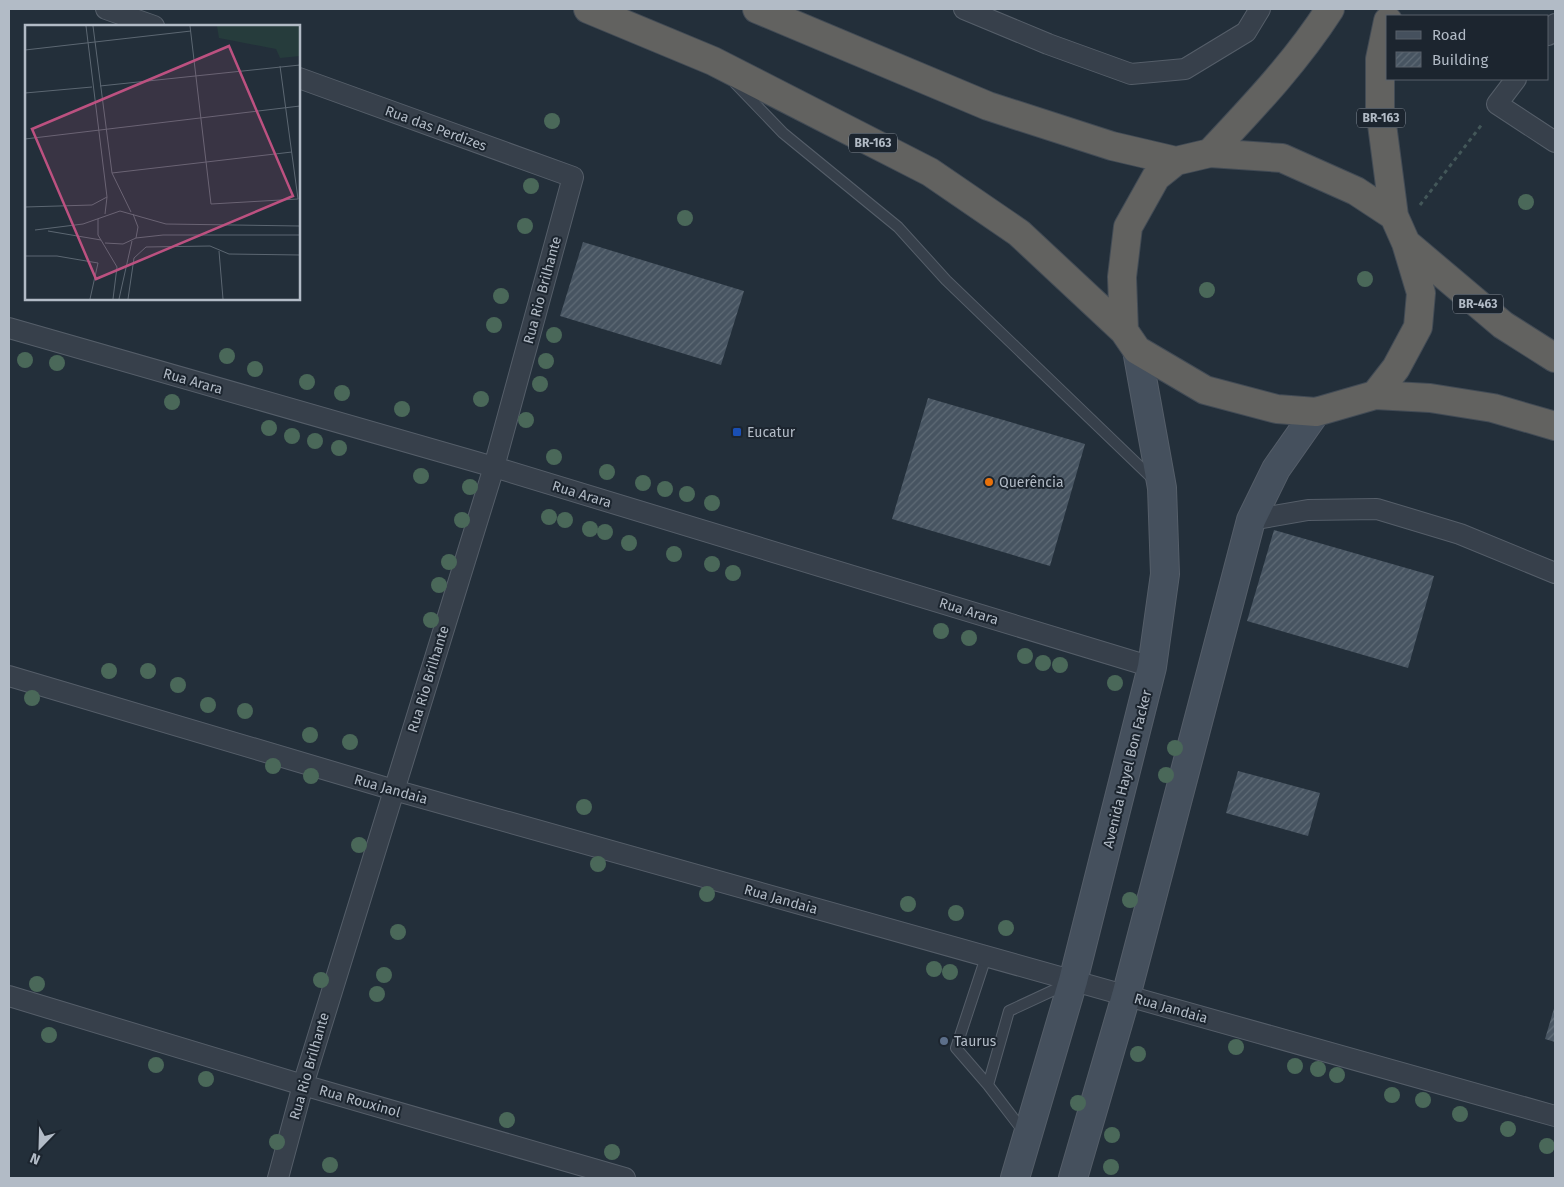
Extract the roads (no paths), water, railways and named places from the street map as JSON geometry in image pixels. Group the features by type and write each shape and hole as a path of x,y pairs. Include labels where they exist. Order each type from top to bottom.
{"highway":[{"name":"BR-163","path":"588,9 713,61 930,172 1019,234 1131,341 1205,390 1277,409 1316,412 1376,395 1396,368 1418,327 1421,293 1400,230 1380,109 1380,59 1386,30"},
{"path":"757,9 988,106 1112,146 1176,161"},
{"path":"1210,153 1263,97 1311,39 1330,9"},
{"path":"1131,341 1122,277 1128,227 1156,177 1176,161 1210,153 1282,158 1356,191 1400,230"},
{"name":"BR-463","path":"1400,230 1504,325 1555,358"},
{"path":"1376,395 1430,398 1493,408 1555,426"}],"main road":[{"name":"Avenida Hayel Bon Facker","path":"1015,1178 1072,981 1152,667 1165,574 1162,488 1131,341"},
{"path":"1073,1178 1126,996 1251,520 1276,469 1316,412"}],"street":[{"path":"106,9 151,25"},
{"path":"964,9 1048,44 1130,74 1185,69 1246,32 1260,9"},
{"name":"Rua das Perdizes","path":"300,78 573,177"},
{"path":"1515,80 1497,104 1555,142"},
{"name":"Rua Rio Brilhante","path":"278,1178 303,1085 494,467 573,177"},
{"name":"Rua Arara","path":"9,328 494,467 1152,667"},
{"path":"1251,520 1308,510 1376,509 1460,534 1555,573"},
{"name":"Rua Jandaia","path":"9,676 394,790 1555,1116"},
{"name":"Rua Rouxinol","path":"9,996 303,1085 625,1178"}],"lane":[{"path":"713,61 783,133 898,227 946,280 1162,488"},
{"path":"986,957 956,1048 988,1085 1027,1136"},
{"path":"988,1085 1009,1011 1072,981"}],"place":[{"name":"Eucatur","path":"737,432"},
{"name":"Querência","path":"989,482"},
{"name":"Taurus","path":"944,1041"}]}
